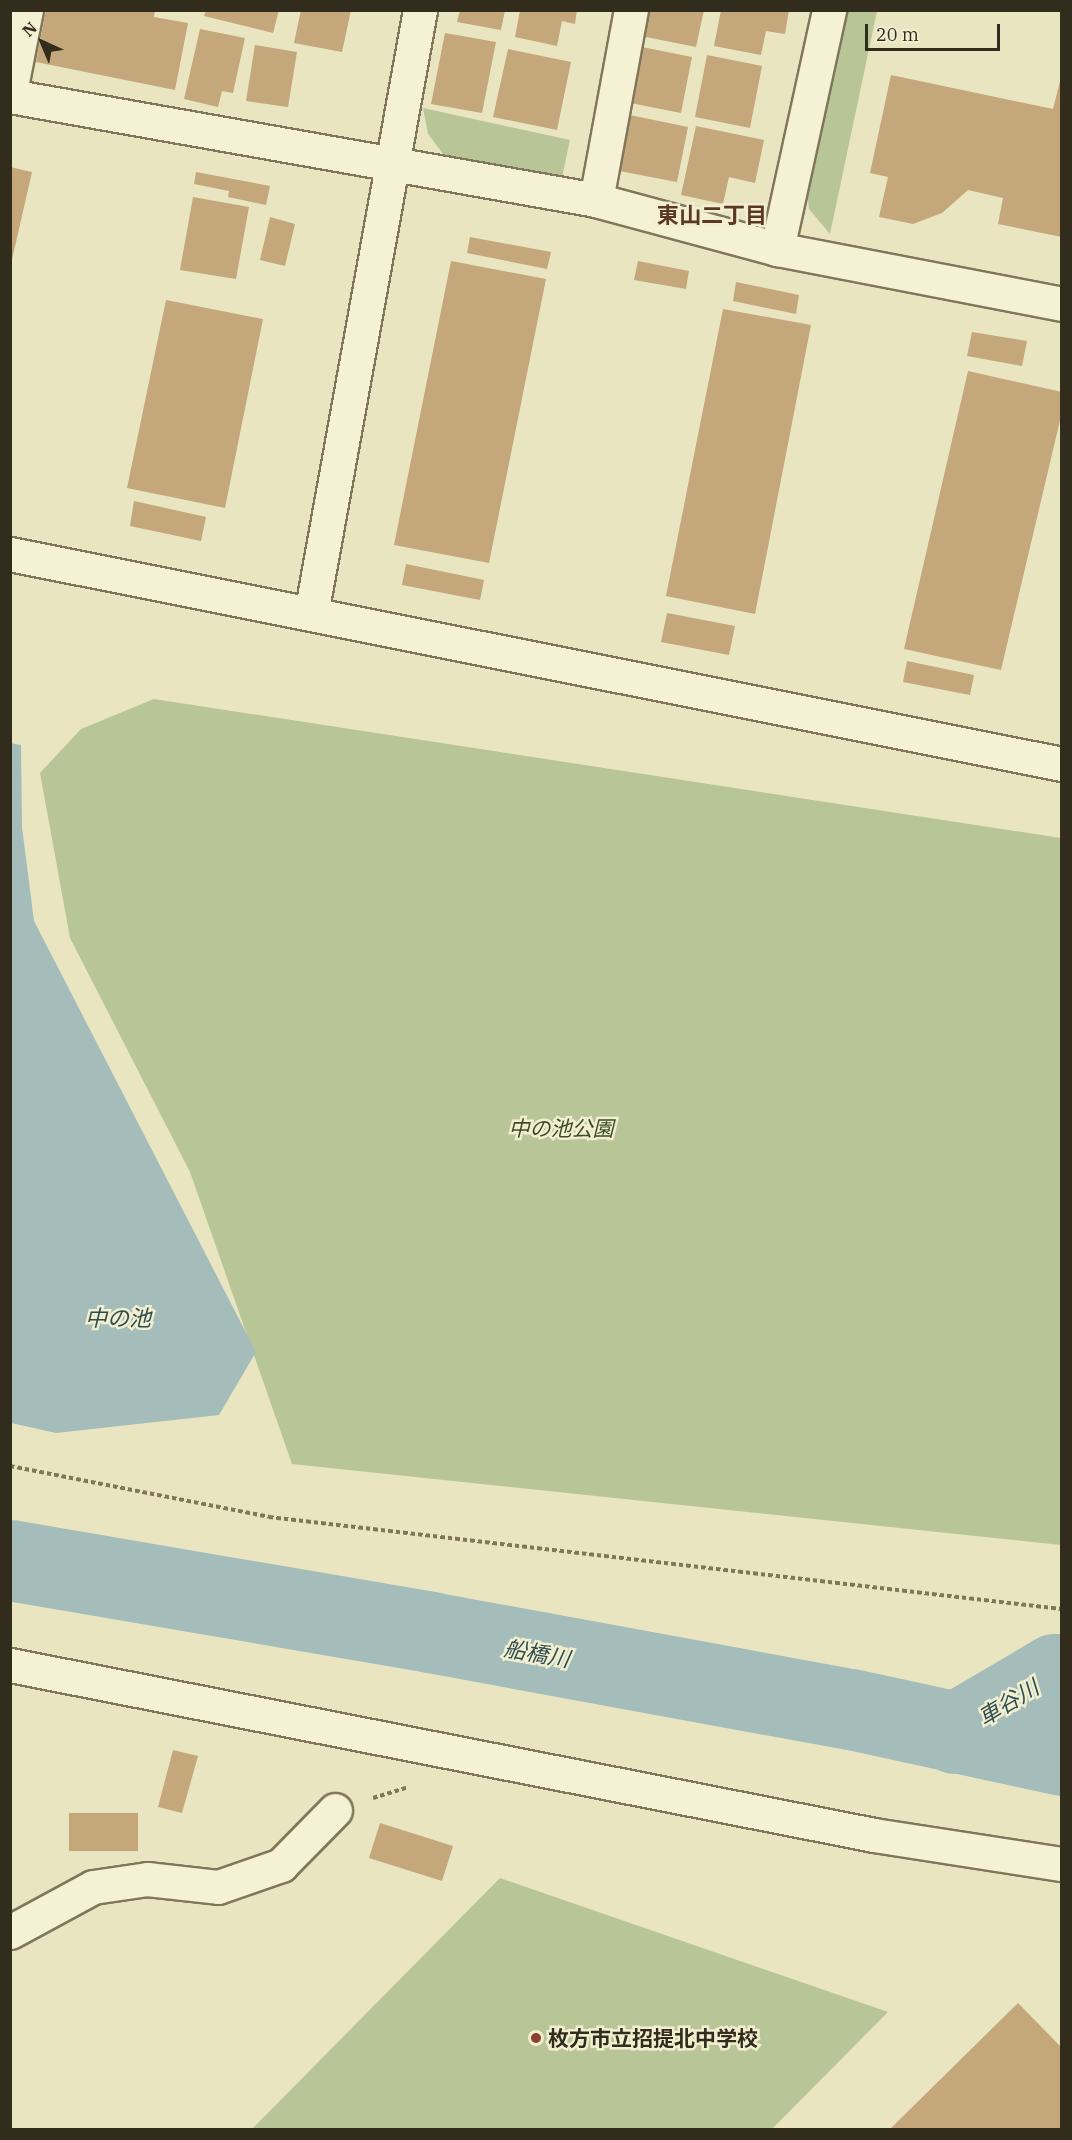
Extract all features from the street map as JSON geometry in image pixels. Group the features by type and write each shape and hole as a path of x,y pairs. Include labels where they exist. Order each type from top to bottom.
{"street":[{"path":"26,10 10,94 392,165 596,200 777,249 1062,304"},
{"path":"311,614 420,10"},
{"path":"596,200 631,10"},
{"path":"777,249 829,10"},
{"path":"10,554 1062,764"},
{"path":"10,1665 874,1835 1062,1864"},
{"path":"10,1932 93,1887 147,1879 218,1887 281,1865 335,1810"}],"path":[{"path":"10,1466 269,1517 1062,1609"}],"green space":[{"path":"839,11 877,11 830,234 809,209 805,172"},
{"path":"423,108 570,140 560,187 450,163 428,134"},
{"name":"中の池公園","path":"154,699 1061,838 1061,1545 292,1464 190,1172 70,938 40,773 81,729"},
{"path":"500,1878 888,2012 772,2129 252,2129"}],"water":[{"name":"中の池","path":"10,743 21,745 22,827 34,921 256,1352 219,1415 56,1433 11,1423"}],"building":[{"path":"46,10 155,10 154,17 188,23 175,90 36,62"},
{"path":"206,10 279,10 273,33 204,16"},
{"path":"301,10 351,10 342,52 294,43"},
{"path":"460,10 505,10 501,30 457,22"},
{"path":"520,10 577,10 575,24 562,21 557,46 515,37"},
{"path":"646,10 704,10 696,47 641,36"},
{"path":"721,10 789,10 785,34 766,31 761,55 714,46"},
{"path":"200,29 245,38 233,93 222,91 218,107 184,99"},
{"path":"445,33 496,42 482,113 431,104"},
{"path":"255,45 297,52 288,107 246,101"},
{"path":"637,46 692,57 681,113 625,102"},
{"path":"508,49 571,62 557,130 493,117"},
{"path":"707,55 762,66 750,128 695,117"},
{"path":"1062,73 1062,237 998,224 1003,198 968,190 942,213 913,224 879,217 888,177 870,173 891,75 1053,109"},
{"path":"625,114 688,127 677,182 614,170"},
{"path":"696,126 764,140 755,183 729,177 723,204 681,195"},
{"path":"10,167 32,172 11,264 10,264"},
{"path":"196,172 270,186 266,205 228,197 229,191 194,184"},
{"path":"193,197 249,207 236,279 180,270"},
{"path":"270,217 295,224 285,266 260,260"},
{"path":"470,237 551,252 547,269 467,253"},
{"path":"451,261 546,279 489,563 394,545"},
{"path":"638,261 689,271 686,289 634,280"},
{"path":"736,282 799,295 796,314 733,301"},
{"path":"166,300 263,319 225,508 127,488"},
{"path":"723,309 811,325 755,614 666,596"},
{"path":"972,332 1027,341 1022,366 967,356"},
{"path":"968,371 1062,392 1062,412 1001,670 904,649"},
{"path":"134,501 206,517 201,541 130,526"},
{"path":"406,564 484,580 480,600 402,585"},
{"path":"667,613 735,626 729,655 661,642"},
{"path":"907,661 974,675 970,695 903,682"},
{"path":"173,1750 198,1756 182,1813 158,1807"},
{"path":"69,1813 138,1813 138,1851 69,1851"},
{"path":"380,1823 453,1846 442,1881 369,1858"},
{"path":"1018,2003 1062,2048 1062,2130 889,2130"}],"waterway":[{"name":"船橋川","path":"10,1560 430,1632 851,1709 1062,1755"},
{"name":"車谷川","path":"955,1733 1055,1674 1062,1674"}],"place":[{"name":"枚方市立招提北中学校","path":"536,2038"}],"district":[{"name":"東山二丁目","path":"712,215"}]}
